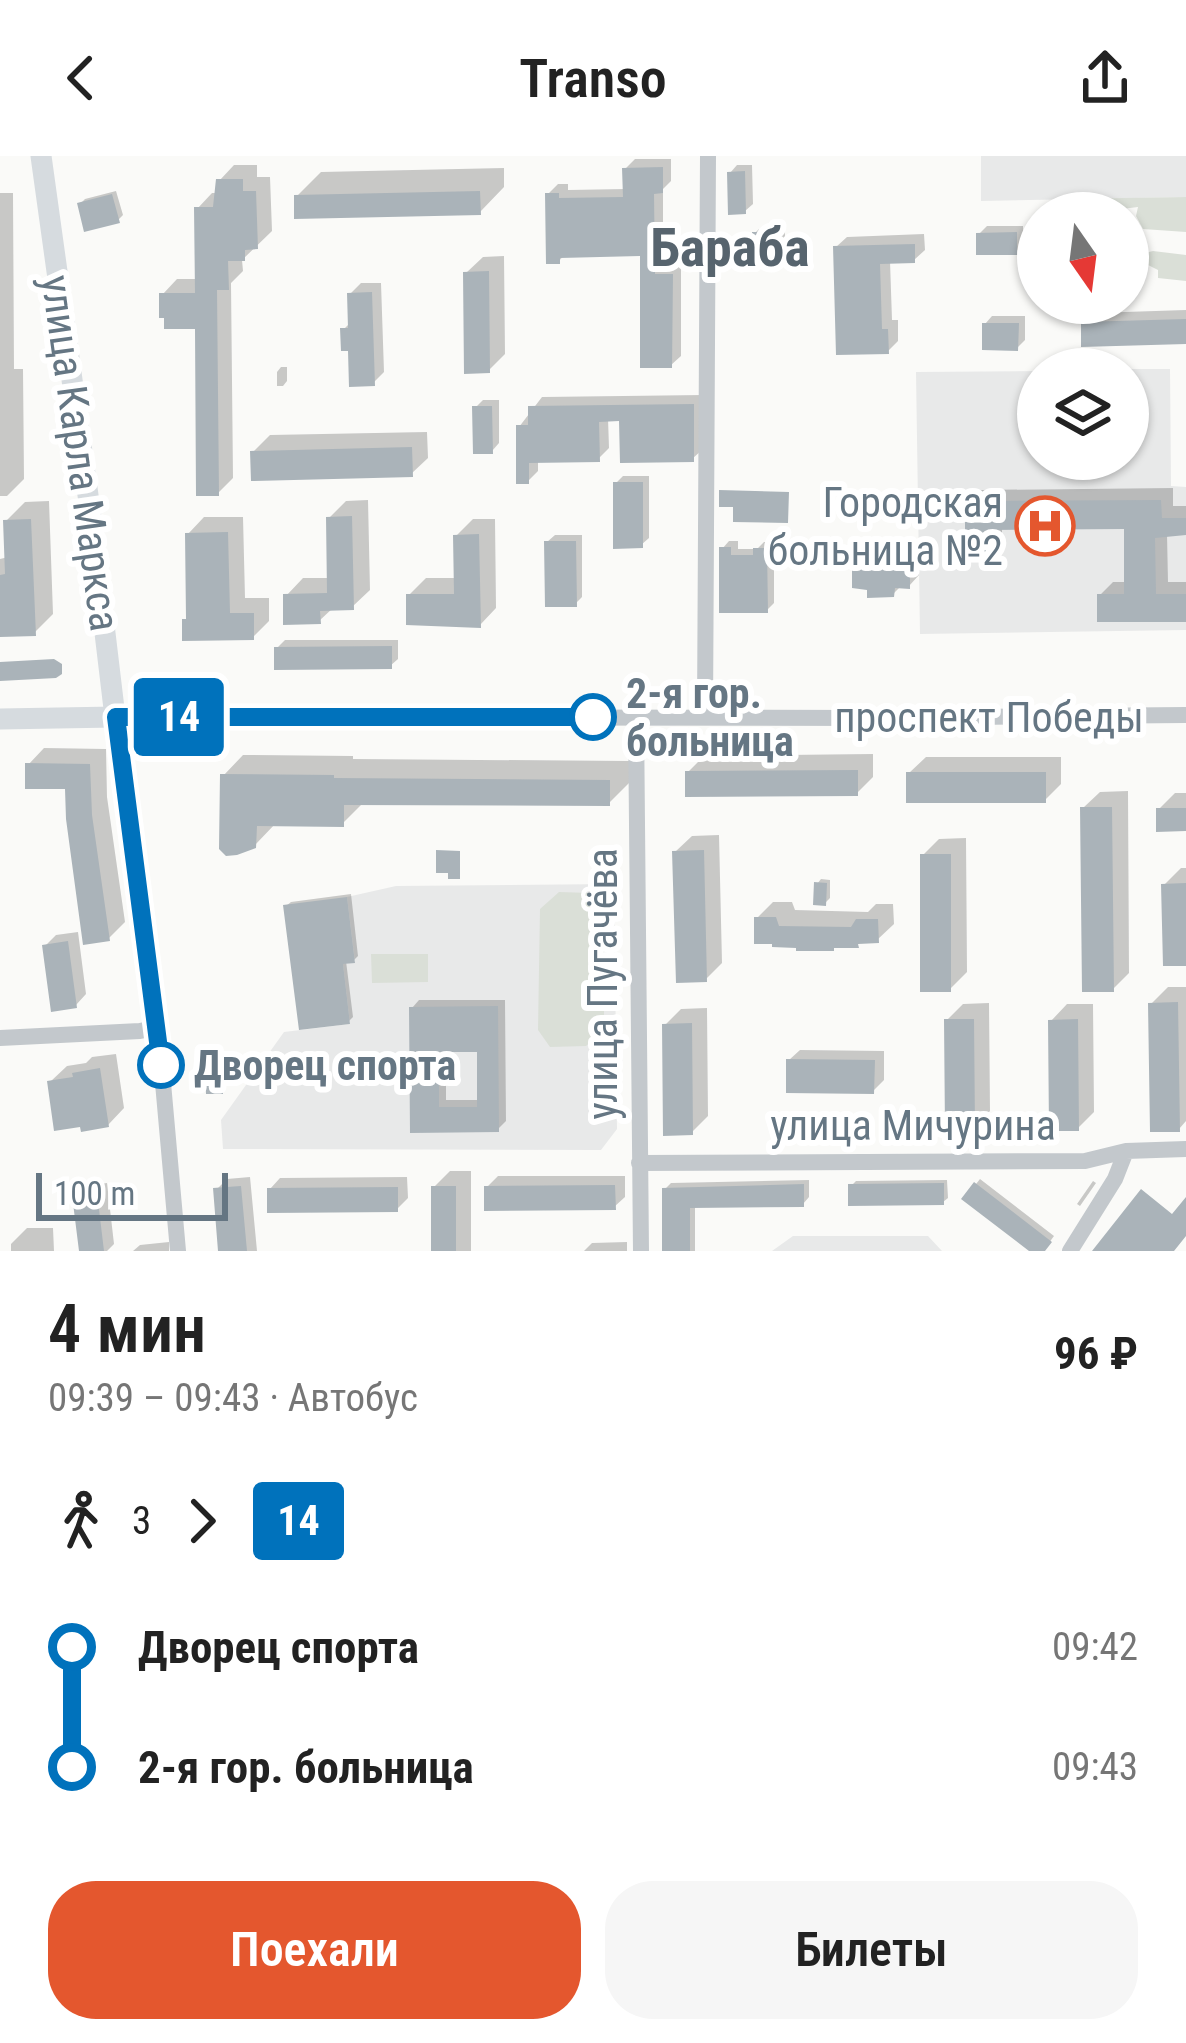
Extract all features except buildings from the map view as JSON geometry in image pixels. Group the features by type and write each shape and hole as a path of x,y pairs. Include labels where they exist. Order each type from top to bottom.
{"main road":[{"name":"улица Карла Маркса","path":"41,156 116,717"},
{"name":"проспект Победы","path":"0,719 116,717"}],"street":[{"path":"705,716 708,156"},
{"name":"проспект Победы","path":"116,717 1186,716"},
{"name":"улица Карла Маркса","path":"116,717 158,1027 178,1251"},
{"name":"улица Пугачёва","path":"636,717 640,1251"},
{"path":"0,1038 158,1027"},
{"name":"улица Мичурина","path":"639,1163 1085,1160 1126,1151 1186,1149"},
{"path":"1070,1251 1115,1179 1126,1151"}],"shaded area":[{"path":"981,156 1186,156 1186,197 1149,198 1149,192 1017,192 1017,200 981,201"},
{"path":"1186,197 1186,232 1149,229 1149,198"},
{"path":"1149,252 1186,255 1186,281 1158,278 1158,270 1149,266"},
{"name":"Городская больница №2","path":"1149,369 1170,369 1171,486 1186,487 1186,630 920,634 916,372 1017,371 1017,480 1149,480"},
{"path":"614,884 617,1129 601,1150 223,1149 221,1120 284,1032 350,1024 343,964 355,962 347,897 396,886"},
{"path":"559,892 591,893 604,910 604,1030 586,1046 550,1047 538,1030 540,909"},
{"path":"371,954 428,954 428,982 372,983"},
{"path":"793,1236 928,1236 942,1251 772,1251"}],"bus line":[{"name":"14","path":"161,1065 116,717 593,717"}],"place":[{"name":"Городская больница №2","path":"1045,526"},
{"name":"2-я гор. больница","path":"593,717"},
{"name":"Дворец спорта","path":"161,1065"}],"district":[{"name":"Бараба","path":"730,247"}]}
